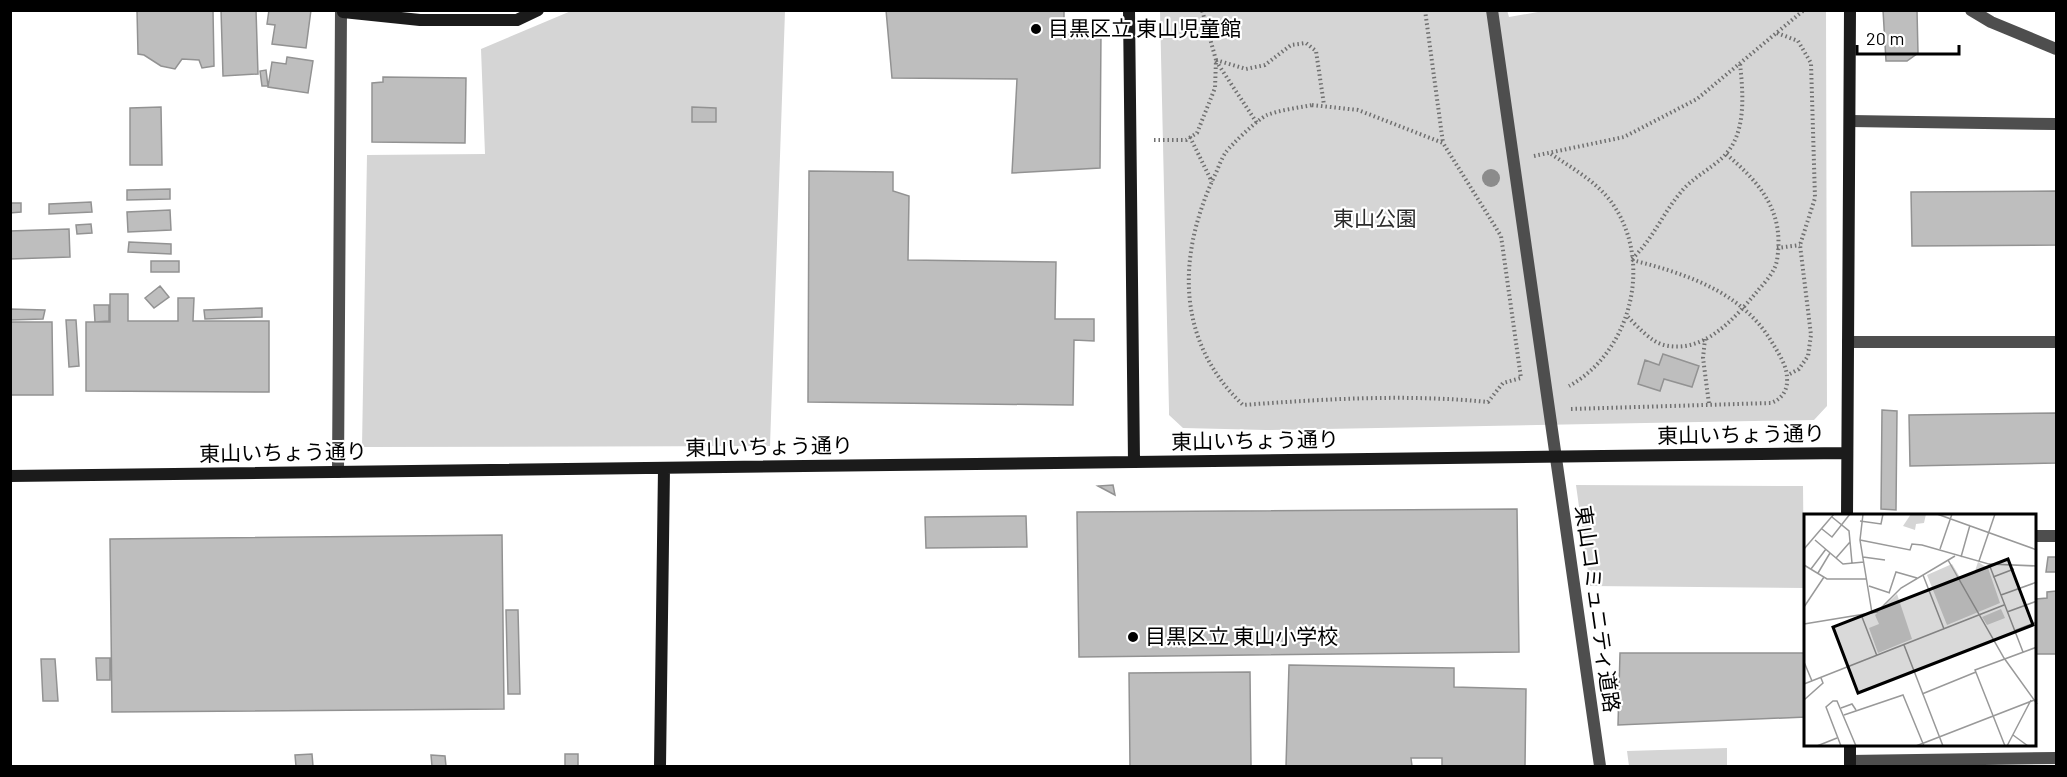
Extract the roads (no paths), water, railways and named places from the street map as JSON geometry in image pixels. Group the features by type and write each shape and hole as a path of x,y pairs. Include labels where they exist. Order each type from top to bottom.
{"street":[{"path":"338,472 342,11 420,20 460,15 517,20 538,10"},
{"path":"1128,10 1134,462"},
{"name":"東山コミュニティ道路","path":"1492,10 1600,766"},
{"path":"1848,514 1850,10"},
{"path":"1971,10 1991,22 2056,49"},
{"path":"1850,121 2056,124"},
{"path":"1848,342 2056,342"},
{"name":"東山いちょう通り","path":"10,476 1847,453"},
{"name":"東山いちょう通り","path":"660,766 664,468"},
{"path":"2037,536 2056,536"},
{"path":"1850,747 1850,764 2056,758"}],"place":[{"name":"目黒区立 東山児童館","path":"1036,29"},
{"name":"目黒区立 東山小学校","path":"1133,637"}],"park label":[{"name":"東山公園","path":"1375,219"}]}
